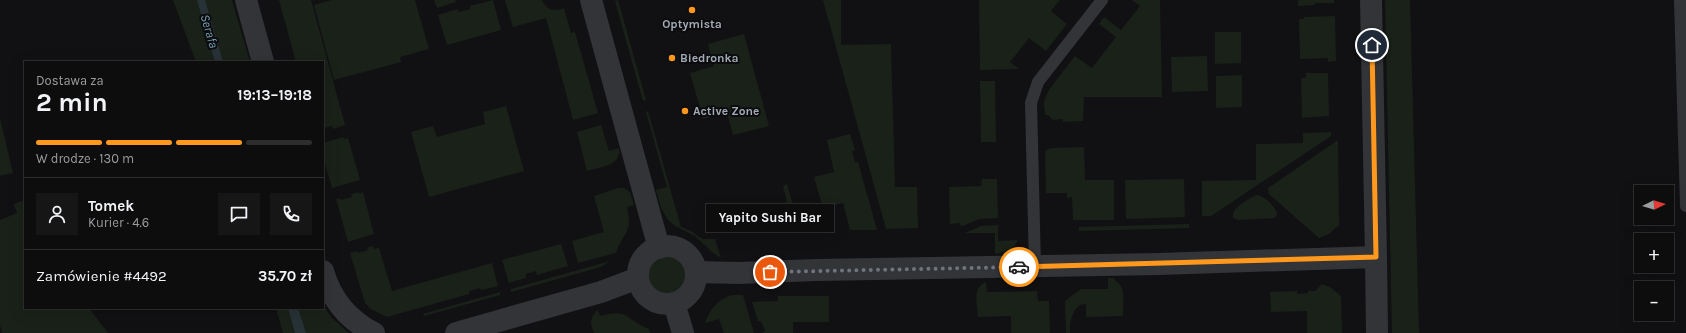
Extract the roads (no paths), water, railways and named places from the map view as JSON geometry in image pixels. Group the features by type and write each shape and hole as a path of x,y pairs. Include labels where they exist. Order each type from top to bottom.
{"street":[{"path":"246,0 263,61"},
{"path":"590,0 659,248"},
{"path":"1371,0 1377,333"},
{"path":"673,247 684,252 691,258 696,272 695,283 691,292 684,298 674,303 661,303 651,299 643,291 638,278 638,272 642,260 649,253 659,248 673,247"},
{"path":"696,272 739,273 1376,257"},
{"path":"324,273 331,291 345,312 353,320 374,333"},
{"path":"456,333 601,292 638,278"},
{"path":"674,303 683,333"}],"lane":[{"path":"1035,266 1031,103 1038,82 1102,0"},
{"path":"1680,0 1686,206"}],"water":[{"name":"Serafa","path":"197,0 205,0 223,61 215,61"},
{"path":"288,309 298,309 306,333 295,333"}],"place":[{"name":"Optymista","path":"692,10"},
{"name":"Biedronka","path":"672,58"},
{"name":"Active Zone","path":"685,111"},
{"name":"Yapito Sushi Bar","path":"770,272"}]}
